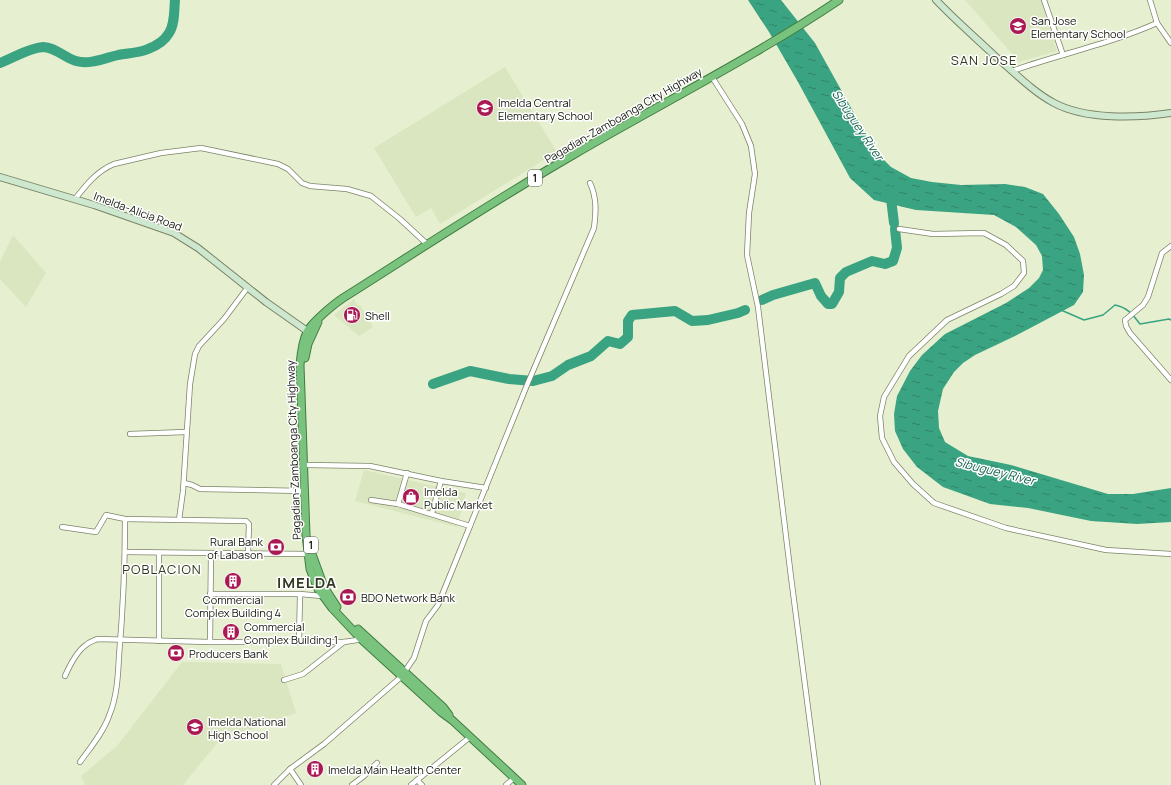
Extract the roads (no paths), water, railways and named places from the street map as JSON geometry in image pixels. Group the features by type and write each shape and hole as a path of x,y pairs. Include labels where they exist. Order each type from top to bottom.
{"highway":[{"name":"Pagadian-Zamboanga City Highway","path":"364,639 333,601 324,587 310,554 306,535 300,365 302,345 319,318 343,298 572,156 759,50 813,18 839,0"},
{"name":"Pagadian-Zamboanga City Highway","path":"310,333 304,363 310,569 318,589 322,596 364,639 403,674 441,712 452,720 522,785"}],"main road":[{"path":"936,0 965,29 1046,99 1072,109 1115,117 1135,117 1171,113"},
{"name":"Imelda-Alicia Road","path":"0,177 75,199 174,233 198,248 310,333"}],"street":[{"path":"1044,0 1063,55"},
{"path":"1150,0 1157,23 1171,43"},
{"path":"1012,71 1042,60 1088,49 1157,23"},
{"path":"712,77 742,124 751,146 755,174 749,213 747,255 758,307 818,785"},
{"path":"75,199 96,175 107,166 190,149 207,149 278,164 288,169 302,183 310,186 347,189 371,196 395,215 428,245"},
{"path":"274,785 290,768 324,744 403,674 414,658 426,621 438,605 527,385 594,228 596,208 594,193 590,183"},
{"path":"899,228 933,234 984,233 1006,244 1023,261 1024,273 1014,286 1001,294 947,320 909,356 884,397 880,416 882,438 894,462 913,484 934,503 1006,528 1106,550 1171,554"},
{"path":"1171,246 1162,253 1148,297 1143,305 1125,320 1126,326 1130,333 1171,380"},
{"path":"179,520 184,483 190,384 195,354 199,346 224,319 248,287"},
{"path":"130,434 186,432"},
{"path":"307,465 363,465 441,481 486,488"},
{"path":"398,504 407,473"},
{"path":"432,513 441,481"},
{"path":"184,483 200,489 304,491"},
{"path":"370,500 398,504 432,513 470,526"},
{"path":"62,527 96,532 106,516 179,520 246,521 249,524 248,553"},
{"path":"80,762 101,732 109,716 114,699 121,639 125,518"},
{"path":"125,552 310,554"},
{"path":"159,553 159,641"},
{"path":"210,642 211,553"},
{"path":"210,594 300,594 322,596"},
{"path":"299,642 300,594"},
{"path":"65,676 69,666 79,651 86,644 97,639 210,642 344,642 364,639"},
{"path":"284,680 303,674 344,642"},
{"path":"411,785 470,737"},
{"path":"352,785 377,763"},
{"path":"290,768 301,785"},
{"path":"506,785 514,778"},
{"path":"417,780 422,785"}],"water":[{"name":"Sibuguey River","path":"748,0 781,0 815,43 875,151 891,167 911,178 932,182 961,185 1005,184 1025,187 1043,194 1059,214 1074,237 1080,254 1084,275 1083,292 1074,305 975,355 963,363 954,372 943,389 938,411 939,428 945,442 968,456 1011,465 1108,494 1133,494 1171,488 1171,522 1137,524 1091,521 1028,508 990,504 943,487 917,467 903,449 895,431 894,414 897,396 910,371 922,355 945,334 1006,303 1029,288 1039,278 1043,270 1042,256 1036,245 1016,227 994,215 916,210 874,200 850,178 798,82 769,32"}],"waterway":[{"path":"0,63 26,51 43,47 47,47 72,60 81,62 92,62 145,50 160,42 169,33 173,21 175,0"},
{"path":"890,191 894,223"},
{"path":"762,300 773,295 815,283 821,296 828,304 832,304 839,292 840,278 846,272 872,261 885,264 893,261 897,248 895,229"},
{"path":"1061,310 1084,320 1103,315 1115,305 1126,310 1140,324 1169,319 1171,320"},
{"path":"433,384 470,371 509,379 533,381 552,376 568,365 591,356 608,341 620,344 628,337 628,321 632,315 675,311 692,321 708,320 745,310"}],"place":[{"name":"San Jose Elementary School","path":"1018,26"},
{"name":"Imelda Central Elementary School","path":"485,108"},
{"name":"Shell","path":"352,315"},
{"name":"Imelda Public Market","path":"411,497"},
{"name":"Rural Bank of Labason","path":"276,547"},
{"name":"Commercial Complex Building 4","path":"233,581"},
{"name":"BDO Network Bank","path":"348,597"},
{"name":"Commercial Complex Building 1","path":"231,632"},
{"name":"Producers Bank","path":"176,653"},
{"name":"Imelda National High School","path":"195,727"},
{"name":"Imelda Main Health Center","path":"315,769"}],"district":[{"name":"SAN JOSE","path":"984,60"},
{"name":"POBLACION","path":"162,569"},
{"name":"IMELDA","path":"307,582"}]}
